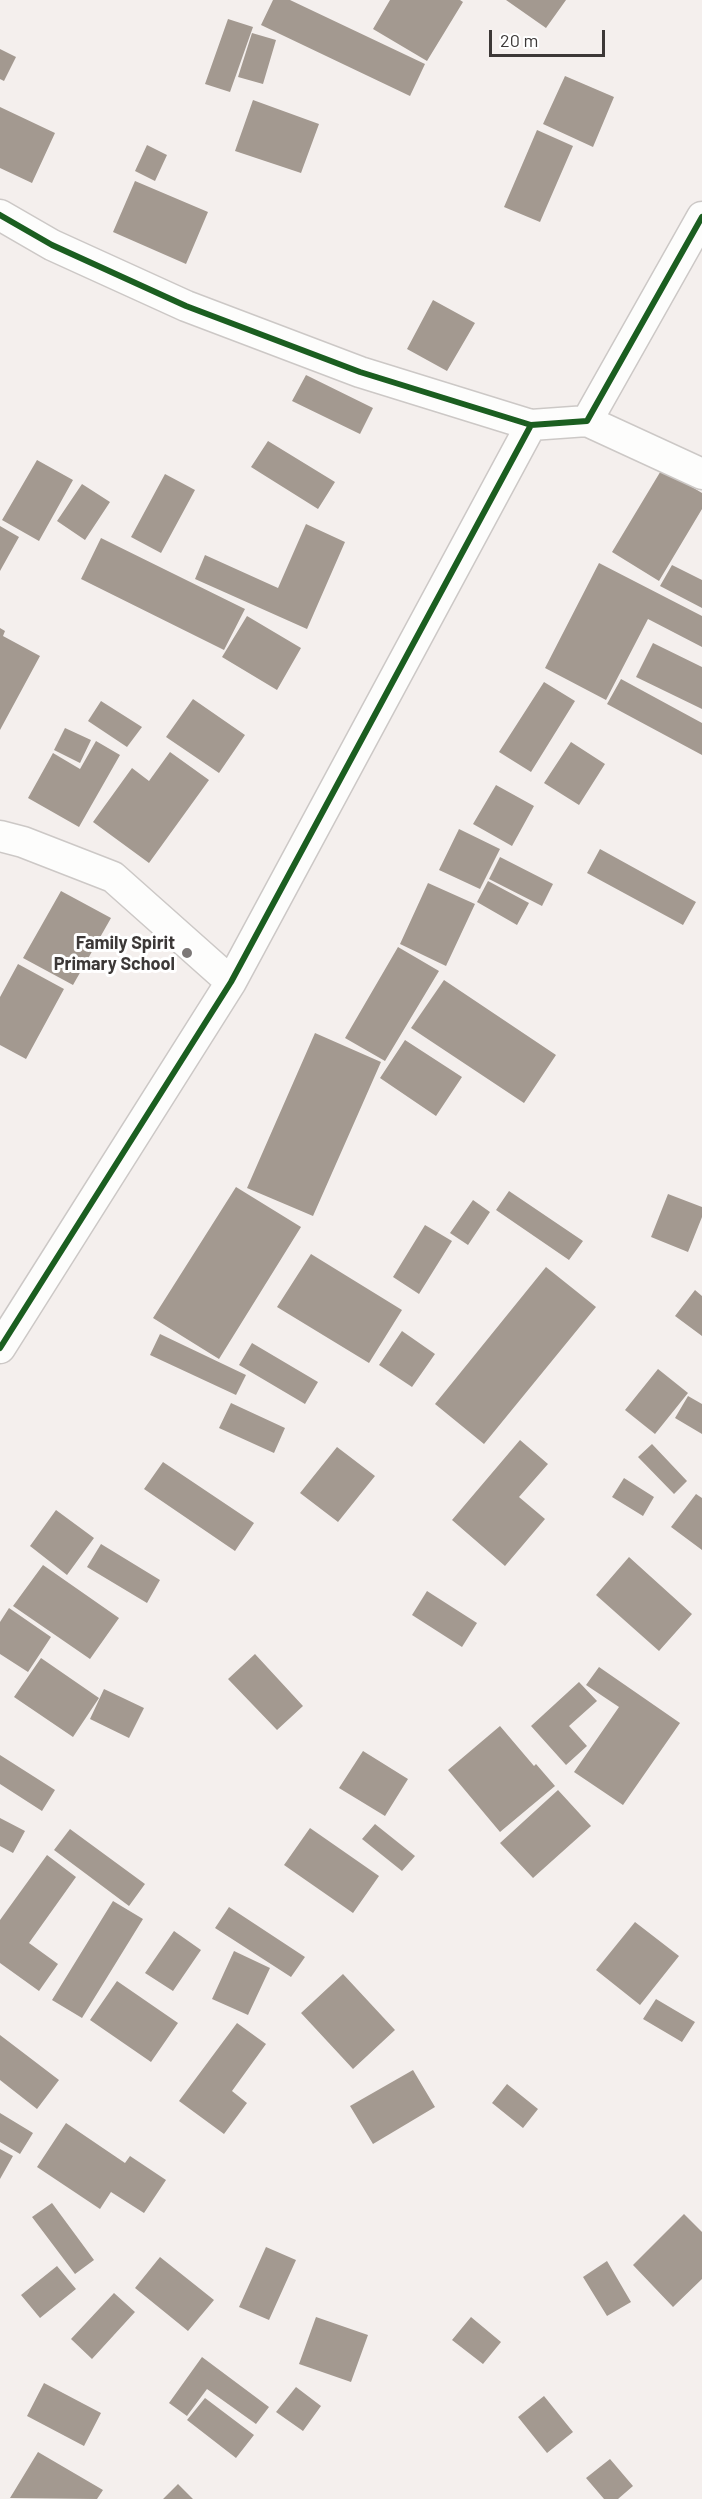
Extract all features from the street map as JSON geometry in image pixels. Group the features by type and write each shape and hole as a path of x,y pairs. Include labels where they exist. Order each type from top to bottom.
{"street":[{"path":"0,215 52,245 186,306 360,372 531,425 588,421 702,474"},
{"path":"588,421 702,217"},
{"path":"0,1348 231,981 531,425"},
{"path":"0,836 22,842 113,877 231,981"}],"building":[{"path":"273,0 290,0 425,64 410,96 261,25"},
{"path":"390,0 460,0 463,2 427,61 373,29"},
{"path":"506,0 566,0 546,28"},
{"path":"228,19 253,27 230,92 205,84"},
{"path":"252,33 276,40 263,84 238,77"},
{"path":"0,49 16,57 4,81 0,79"},
{"path":"565,76 614,97 593,147 543,124"},
{"path":"253,100 319,124 301,173 235,151"},
{"path":"0,107 55,133 32,183 0,168"},
{"path":"537,130 573,146 540,222 504,207"},
{"path":"147,145 167,155 155,181 135,171"},
{"path":"135,181 208,212 186,264 113,232"},
{"path":"433,300 475,323 447,371 407,349"},
{"path":"306,375 373,408 360,434 292,401"},
{"path":"268,441 335,482 318,509 251,467"},
{"path":"37,460 73,480 39,541 2,520"},
{"path":"662,469 702,493 702,509 659,581 612,552"},
{"path":"165,474 195,490 161,553 131,537"},
{"path":"82,484 110,502 85,540 57,521"},
{"path":"306,524 345,542 307,629 195,579 205,555 278,588"},
{"path":"0,526 19,537 0,571"},
{"path":"101,538 245,609 224,650 81,579"},
{"path":"599,563 702,616 702,647 648,619 606,700 545,668"},
{"path":"672,565 702,580 702,608 660,586"},
{"path":"247,616 301,648 277,690 222,657"},
{"path":"0,628 5,631 3,636 40,656 0,730"},
{"path":"653,643 702,667 702,709 636,677"},
{"path":"621,679 702,723 702,755 607,704"},
{"path":"544,682 575,701 531,772 499,752"},
{"path":"193,699 245,735 219,773 166,737"},
{"path":"101,701 142,727 127,747 88,721"},
{"path":"65,728 91,740 80,763 54,750"},
{"path":"96,741 120,755 79,827 28,798 53,753 80,769"},
{"path":"571,742 605,764 579,805 544,783"},
{"path":"170,752 209,780 149,863 93,822 132,768 149,781"},
{"path":"496,785 534,806 512,846 473,824"},
{"path":"459,829 500,849 480,889 439,870"},
{"path":"600,849 696,902 683,925 587,873"},
{"path":"500,857 553,884 542,906 489,879"},
{"path":"488,881 529,903 517,925 477,902"},
{"path":"428,883 475,904 446,966 400,944"},
{"path":"61,891 111,918 73,985 23,958"},
{"path":"398,947 439,971 385,1061 345,1038"},
{"path":"18,964 64,989 26,1059 0,1045 0,997"},
{"path":"444,980 556,1055 524,1103 411,1028"},
{"path":"315,1033 381,1062 313,1216 247,1188"},
{"path":"405,1040 462,1077 436,1116 380,1078"},
{"path":"236,1187 301,1227 219,1359 153,1318"},
{"path":"509,1191 583,1241 569,1260 496,1210"},
{"path":"668,1194 702,1207 702,1217 688,1252 651,1237"},
{"path":"473,1200 490,1212 468,1245 450,1233"},
{"path":"425,1225 452,1241 419,1294 393,1277"},
{"path":"311,1254 402,1310 369,1363 277,1307"},
{"path":"546,1267 596,1307 484,1444 435,1404"},
{"path":"695,1290 702,1296 702,1336 675,1316"},
{"path":"402,1331 435,1354 412,1387 379,1365"},
{"path":"160,1334 246,1375 236,1395 150,1355"},
{"path":"252,1343 318,1382 305,1404 239,1365"},
{"path":"658,1369 688,1393 655,1434 625,1410"},
{"path":"688,1396 702,1404 702,1434 675,1418"},
{"path":"231,1403 285,1428 274,1453 219,1428"},
{"path":"520,1440 548,1464 519,1497 545,1519 505,1566 452,1520"},
{"path":"652,1444 687,1481 674,1494 638,1457"},
{"path":"337,1447 375,1476 338,1522 300,1493"},
{"path":"163,1462 254,1523 235,1551 144,1489"},
{"path":"624,1478 654,1497 643,1516 612,1497"},
{"path":"696,1494 702,1498 702,1550 671,1527"},
{"path":"56,1510 94,1538 67,1575 30,1546"},
{"path":"101,1544 160,1580 147,1603 87,1567"},
{"path":"629,1557 692,1614 659,1651 596,1595"},
{"path":"43,1565 119,1618 90,1659 13,1606"},
{"path":"427,1591 477,1623 462,1647 412,1615"},
{"path":"9,1608 51,1637 28,1672 0,1654 0,1622"},
{"path":"255,1654 303,1706 277,1730 228,1679"},
{"path":"41,1658 99,1698 73,1737 14,1697"},
{"path":"599,1667 680,1723 623,1805 574,1772 619,1707 586,1685"},
{"path":"579,1682 597,1701 569,1726 587,1746 566,1765 531,1726"},
{"path":"104,1689 144,1708 129,1738 90,1719"},
{"path":"500,1726 534,1766 536,1764 555,1786 500,1832 448,1770"},
{"path":"363,1751 408,1779 385,1816 339,1788"},
{"path":"0,1755 55,1790 42,1811 0,1784"},
{"path":"558,1790 591,1826 533,1878 500,1843"},
{"path":"0,1818 25,1831 13,1853 0,1846"},
{"path":"375,1824 415,1856 402,1871 362,1839"},
{"path":"310,1828 379,1876 353,1913 284,1865"},
{"path":"70,1829 145,1884 129,1906 54,1850"},
{"path":"47,1855 76,1877 29,1943 58,1964 39,1991 0,1963 0,1920"},
{"path":"113,1901 143,1919 82,2018 52,2000"},
{"path":"229,1907 305,1957 291,1977 215,1928"},
{"path":"635,1922 679,1956 640,2005 596,1970"},
{"path":"174,1931 201,1950 173,1991 145,1973"},
{"path":"234,1951 270,1968 248,2015 212,1999"},
{"path":"343,1974 395,2030 353,2069 301,2013"},
{"path":"117,1981 178,2023 151,2062 90,2020"},
{"path":"656,1999 695,2022 682,2042 643,2019"},
{"path":"237,2023 266,2044 232,2091 247,2103 224,2134 179,2101"},
{"path":"0,2035 59,2080 37,2109 0,2080"},
{"path":"413,2070 435,2107 373,2144 350,2106"},
{"path":"507,2084 538,2109 523,2128 492,2103"},
{"path":"0,2113 33,2133 20,2154 0,2142"},
{"path":"66,2123 125,2163 130,2156 166,2180 144,2213 111,2192 100,2209 37,2167"},
{"path":"0,2149 13,2156 0,2179"},
{"path":"52,2203 94,2260 75,2274 32,2217"},
{"path":"684,2214 702,2232 702,2279 673,2307 633,2265"},
{"path":"266,2247 296,2260 269,2320 239,2307"},
{"path":"160,2257 214,2300 188,2331 135,2288"},
{"path":"607,2261 631,2302 607,2316 583,2277"},
{"path":"57,2266 76,2289 40,2318 21,2295"},
{"path":"114,2293 135,2312 92,2359 71,2339"},
{"path":"316,2317 368,2335 351,2382 299,2364"},
{"path":"471,2317 501,2342 483,2364 452,2340"},
{"path":"202,2357 269,2407 256,2424 207,2389 187,2416 169,2403"},
{"path":"44,2383 101,2413 84,2446 27,2416"},
{"path":"296,2387 321,2406 303,2431 276,2412"},
{"path":"544,2396 573,2432 547,2453 518,2417"},
{"path":"205,2398 254,2435 236,2458 187,2420"},
{"path":"38,2452 103,2490 97,2499 10,2498"},
{"path":"610,2459 633,2486 618,2499 604,2499 586,2478"},
{"path":"178,2484 193,2499 163,2499"}],"cycle path":[{"path":"0,215 52,245 186,306 360,372 531,425"},
{"path":"0,1348 231,982 531,425 587,421 702,217"}],"place":[{"name":"Family Spirit Primary School","path":"187,953"}]}
